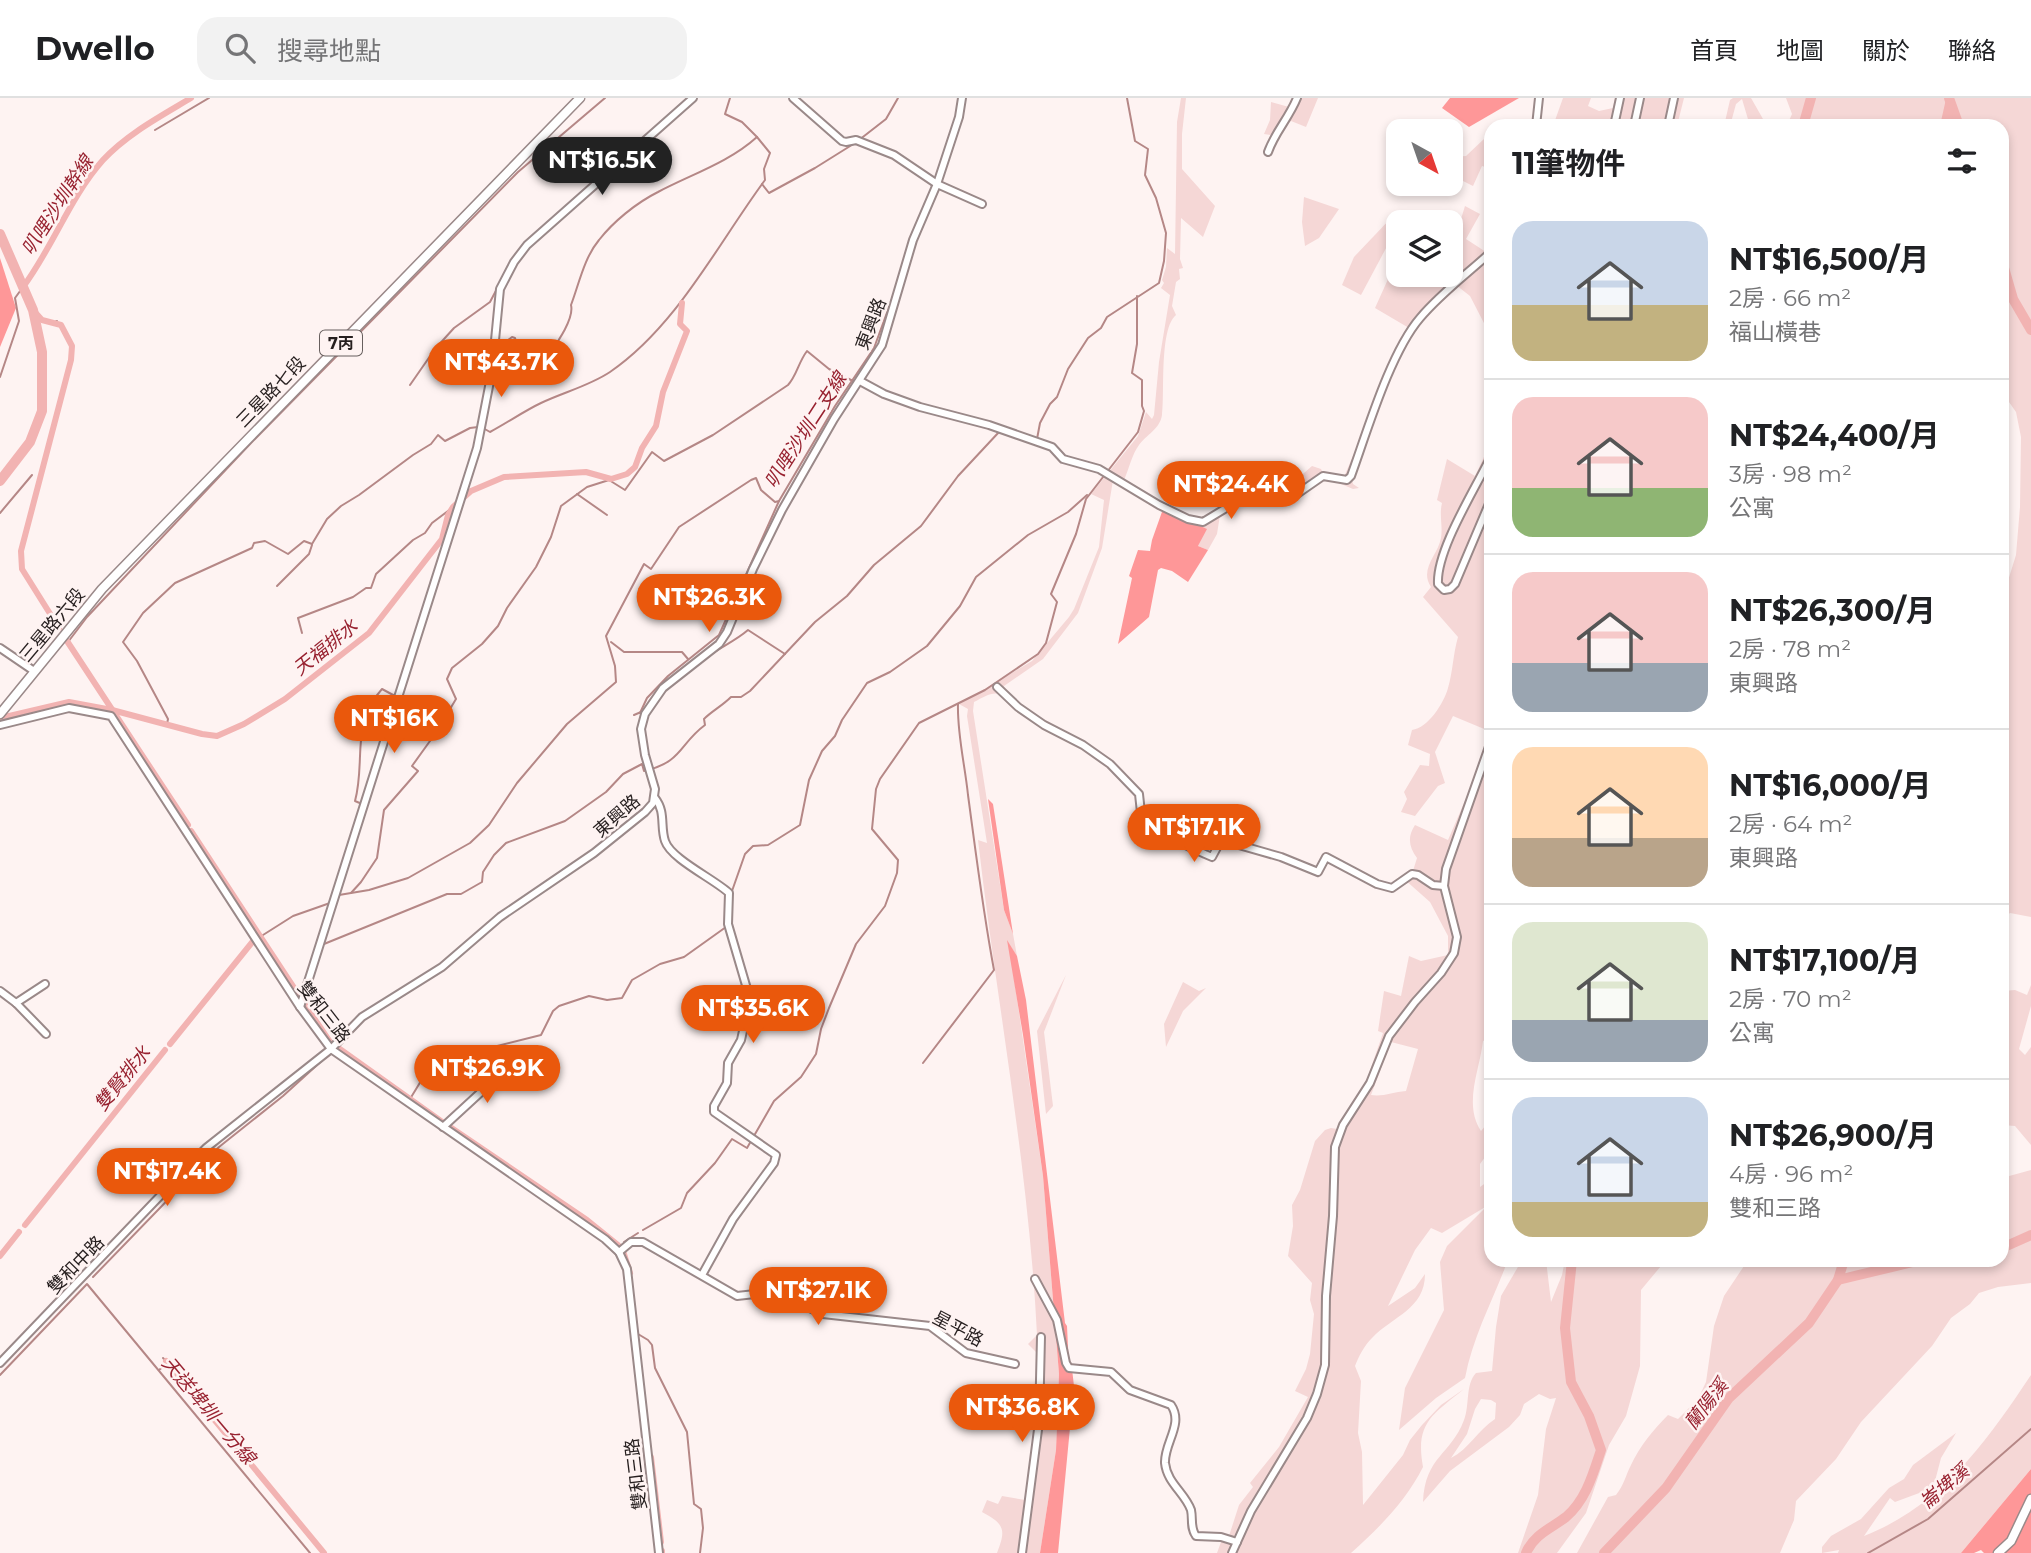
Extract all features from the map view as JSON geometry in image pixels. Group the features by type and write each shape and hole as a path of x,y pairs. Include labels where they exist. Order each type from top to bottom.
{"main road":[{"name":"三星路七段","path":"102,589 580,98"},
{"name":"三星路六段","path":"0,714 102,589"},
{"path":"1998,1553 2011,1541 2031,1499"}],"street":[{"path":"302,1001 460,503 486,410 500,289 514,262 527,245 693,98"},
{"path":"793,98 842,141 856,139 894,155 937,184 982,204"},
{"name":"東興路","path":"334,1045 362,1017 442,967 500,918 594,853 645,812 655,798 640,729 645,714 663,688 719,644 727,632 753,569 782,510 834,419 882,345 913,240 937,184 959,117 962,98"},
{"path":"1268,152 1275,134 1289,117 1297,98"},
{"path":"1537,119 1539,98"},
{"path":"1616,119 1620,98"},
{"path":"1636,119 1640,98"},
{"path":"1670,119 1674,98"},
{"path":"860,382 920,407 989,425 1052,447 1063,459 1099,469 1159,505 1188,519 1203,522 1241,499 1253,497 1286,501 1323,476 1342,481 1349,478 1384,388 1412,328 1455,283 1484,258"},
{"path":"1484,470 1446,549 1437,573 1439,587 1450,589 1455,584 1484,516"},
{"path":"0,648 34,671"},
{"path":"997,687 1018,707 1110,764 1139,794 1142,822 1146,827 1210,857 1220,842 1224,841 1281,857 1318,872 1326,858 1377,884 1392,888 1412,874 1433,885 1444,886"},
{"name":"雙和三路","path":"0,725 69,708 111,716 334,1045 621,1250 627,1269 659,1553"},
{"path":"1232,1553 1251,1511 1307,1418 1317,1394 1325,1365 1325,1316 1335,1147 1343,1125 1370,1083 1389,1036 1454,953 1457,937 1444,886 1451,853 1484,763"},
{"path":"655,798 662,812 666,844 681,859 729,893 728,924 750,999 741,1040 727,1063 727,1083 714,1106 714,1112 776,1155 774,1163 733,1219 702,1275"},
{"path":"16,1003 45,984"},
{"path":"0,991 16,1003 46,1034"},
{"name":"雙和中路","path":"0,1363 206,1148 334,1045"},
{"path":"446,1124 506,1069"},
{"name":"星平路","path":"621,1250 631,1242 643,1242 737,1296 774,1292 823,1314 930,1326 966,1353 1015,1364"},
{"path":"1035,1279 1057,1320 1069,1368 1111,1372 1130,1390 1171,1405 1175,1420 1166,1464 1172,1483 1190,1508 1193,1532 1196,1536 1222,1537 1237,1542"},
{"path":"1022,1553 1039,1422 1041,1337"}],"shaded area":[{"path":"1181,98 1186,98 1182,169 1215,206 1203,237 1181,218 1180,259 1183,268 1179,269 1180,279 1176,282 1172,306 1176,315 1167,333 1161,420 1132,457 1124,480 1172,510 1192,518 1210,516 1242,495 1258,494 1285,498 1287,488 1312,466 1321,469 1323,473 1344,477 1371,413 1383,376 1409,328 1375,308 1386,284 1386,287 1454,287 1419,324 1382,396 1352,479 1353,484 1359,488 1353,489 1327,478 1319,481 1290,504 1254,500 1239,504 1220,515 1217,534 1208,550 1198,546 1206,529 1163,509 1113,480 1102,548 1078,613 1043,659 1004,686 1006,696 993,694 974,702 973,711 1004,910 1013,934 1017,956 1009,944 1043,1176 1059,1374 1056,1450 1040,1553 997,1553 1002,1539 1002,1528 982,1512 987,1500 998,1504 1002,1496 1025,1500 1035,1418 1037,1353 1028,1344 1037,1335 1020,1149 978,840 987,843 968,709 959,704 1032,661 1074,609 1099,547 1104,500 1091,494 1138,436 1146,412 1152,419 1154,415 1170,295 1161,288 1164,283 1162,280 1167,248 1175,254 1177,122"},
{"path":"1293,98 1318,98 1306,127 1291,121 1276,136 1264,134 1270,120 1271,102 1289,107"},
{"path":"1450,98 1519,98 1469,127 1463,123 1463,119 1458,119 1442,108"},
{"path":"1563,98 1591,98 1588,106 1599,111 1613,108 1615,98 1684,98 1679,119 1556,119"},
{"path":"1751,98 1763,119 1748,119 1742,99 1736,104 1732,119 1726,119 1730,100"},
{"path":"1786,98 2031,98 2031,917 2009,914 2009,578 2016,555 2021,437 2016,412 2009,402 2009,119 1790,119 1792,114"},
{"path":"1484,139 1484,167 1473,186 1463,181 1463,156"},
{"path":"1304,197 1339,209 1319,238 1305,246 1302,222"},
{"path":"1465,206 1480,214 1466,239 1484,251 1484,323 1470,296 1459,287 1463,287"},
{"path":"1386,223 1386,248 1361,295 1342,285 1354,257"},
{"path":"0,258 16,308 0,347"},
{"path":"1484,457 1484,729 1453,716 1435,752 1445,783 1438,786 1415,816 1401,812 1407,799 1404,792 1420,765 1429,766 1430,754 1408,745 1412,730 1424,725 1443,701 1450,682 1458,637 1423,597 1431,587 1428,568 1441,538 1442,503 1437,500 1447,459 1475,476"},
{"path":"1163,509 1207,529 1198,546 1208,550 1188,582 1172,571 1161,568 1158,570 1149,617 1118,644 1132,578 1129,576 1138,550 1150,551"},
{"path":"1484,748 1484,1041 1474,1086 1473,1109 1481,1131 1484,1127 1480,1187 1484,1184 1484,1208 1442,1233 1431,1228 1415,1250 1388,1306 1415,1288 1425,1274 1420,1296 1372,1338 1355,1366 1361,1381 1358,1433 1362,1452 1363,1505 1403,1455 1410,1440 1422,1425 1441,1405 1464,1389 1428,1421 1422,1440 1423,1467 1400,1503 1351,1553 1217,1553 1221,1542 1206,1538 1193,1539 1193,1532 1229,1536 1239,1505 1253,1487 1250,1483 1279,1447 1308,1397 1295,1391 1310,1354 1314,1314 1310,1300 1312,1283 1288,1256 1293,1226 1292,1205 1300,1190 1315,1141 1325,1130 1337,1129 1367,1079 1383,1033 1378,1031 1384,991 1401,996 1409,956 1421,961 1448,955 1448,936 1430,902 1404,879 1412,874 1417,858 1411,846 1412,829 1415,825 1448,840 1477,773","holes":["1391,1042 1418,1049 1406,1091 1371,1095"]},
{"path":"988,799 993,804 1013,934 1004,910"},
{"path":"1007,940 1017,956 1026,1000 1067,1326 1069,1367 1072,1369 1074,1386 1058,1553 1040,1553 1056,1450 1059,1374 1043,1176"},
{"path":"1066,975 1044,1032 1053,1106 1046,1114 1037,1031"},
{"path":"1183,982 1199,991 1206,988 1183,1011 1166,1047 1164,1024"},
{"path":"2031,985 2031,1006 2019,1049 2025,1055 2031,1047 2031,1145 2015,1126 2009,1126 2009,990 2027,995"},
{"path":"2031,1170 2031,1283 1998,1287 1979,1293 1970,1304 1951,1318 1932,1346 1861,1422 1836,1459 1796,1501 1794,1520 1780,1553 1577,1553 1608,1497 1616,1495 1621,1488 1647,1438 1668,1415 1678,1419 1698,1399 1706,1382 1714,1326 1724,1296 1743,1267 2009,1267 2009,1176"},
{"path":"1484,1209 1484,1267 1505,1267 1478,1333 1465,1378 1436,1398 1399,1430 1405,1388 1444,1310 1440,1262 1447,1246"},
{"path":"1518,1267 1547,1267 1551,1302 1564,1267 1660,1267 1641,1290 1640,1366 1626,1416 1609,1445 1586,1513 1557,1553 1518,1553 1538,1495 1546,1429 1556,1398 1550,1399 1539,1394 1524,1404 1520,1415 1509,1427 1450,1471 1423,1502 1428,1475 1433,1465 1459,1432 1464,1420 1473,1378 1476,1373 1492,1371 1501,1296","holes":["1481,1399 1496,1403 1495,1419 1451,1458 1467,1434"]},
{"path":"2031,1375 2031,1469 1961,1553 1838,1553 1839,1550 1822,1553 1822,1547 1831,1536 1861,1519 1889,1488 1904,1479 1913,1465 1956,1433 1941,1458 1930,1489 1895,1502 1890,1498 1864,1536 1891,1523 1939,1489 1979,1447"},
{"path":"2031,1469 2031,1553 1984,1553 1981,1550 1961,1553"}],"waterway":[{"name":"叭哩沙圳幹線","path":"23,287 91,174 103,160 133,134 191,98"},
{"path":"155,130 209,98"},
{"path":"68,642 87,617 251,443 518,172 605,98"},
{"path":"496,350 512,337 515,338 521,356 525,355 527,363 542,365 566,327 589,255 611,226 650,196 722,161 757,137 742,122 725,114 730,98"},
{"path":"859,140 886,119 898,98"},
{"path":"1037,439 1040,423 1057,397 1068,369 1088,338 1101,328 1107,317 1159,283 1166,233 1156,198 1145,175 1148,149 1135,141 1127,98"},
{"name":"蘭陽溪","path":"1805,119 1811,98"},
{"name":"蘭陽溪","path":"1949,98 1956,119"},
{"name":"蘭陽溪","path":"1947,119 1950,104"},
{"path":"483,428 490,432 541,403 602,377 656,332 695,283 765,180 764,169 770,153 757,137"},
{"path":"762,184 769,193 855,143"},
{"path":"0,234 33,310 42,352 42,411 30,442 0,481"},
{"path":"410,385 435,349 454,328 490,302 511,262"},
{"name":"蘭陽溪","path":"2009,285 2013,299 2031,330"},
{"path":"0,377 19,321 15,298 23,287"},
{"path":"640,713 647,698 668,676 719,635 779,501 835,406 874,348 896,288"},
{"path":"643,1230 681,1208 687,1193 715,1163 732,1139 747,1148 774,1101 801,1077 816,1054 821,1029 856,944 885,906 897,873 898,860 872,829 876,789 880,779 919,723 985,690 1038,654 1046,643 1057,602 1051,594 1076,534 1086,499 1138,432 1144,411 1142,380 1132,373 1137,344 1137,296"},
{"name":"天福排水","path":"0,718 69,702 217,736 244,724 285,699 369,633 442,539 448,515 453,507 471,491 504,477 586,472 611,479 627,474 635,467 642,448 656,426 663,392 687,331 680,324 682,303"},
{"path":"33,310 42,320 61,325 72,346 71,360 21,551 22,569 59,628"},
{"path":"351,893 377,858 384,810 418,771 412,766 456,699 447,679 452,668 482,644 498,626 507,608 536,567 551,537 561,506 587,487 609,480 625,490 652,452 664,461 713,435 788,385 807,351 829,369 869,389"},
{"path":"167,724 168,719 137,661 123,642 143,613 175,583 252,548 254,543 265,541 288,554 304,541 312,544 327,519 341,506 431,444 438,435 445,441 470,428 478,427"},
{"path":"324,944 447,894 461,894 482,882 483,872 506,843 565,821 606,792 623,774 642,764 644,771 674,758 705,725 704,719 731,697 741,697 750,691 815,622 847,596 874,565 921,526 958,476 999,432"},
{"path":"0,513 32,475"},
{"name":"叭哩沙圳二支線","path":"338,898 339,895 369,890 408,878 470,843 489,825 517,783 567,724 616,682 615,666 606,636 644,564 651,569 679,527 756,478 761,490 775,502 779,501"},
{"path":"577,494 607,515"},
{"path":"732,891 745,854 753,846 768,845 800,825 809,780 822,751 835,736 842,720 867,683 890,672 927,646 960,606 976,577 1028,535 1068,512 1087,495"},
{"name":"天福排水","path":"438,562 458,497"},
{"path":"302,633 298,618 371,588 376,574 452,508"},
{"path":"277,586 309,554 312,545"},
{"path":"706,658 748,630 785,654"},
{"path":"67,641 188,825"},
{"path":"611,642 624,652 682,652 688,659"},
{"path":"662,694 671,685"},
{"path":"362,804 355,801 362,729 366,716 382,689 395,696 396,694"},
{"path":"923,1063 994,970 960,738 958,704"},
{"path":"634,715 641,712"},
{"path":"191,831 300,997"},
{"path":"341,868 351,836"},
{"name":"叭哩沙圳二支線","path":"263,935 293,916 330,903"},
{"path":"410,1099 424,1076 431,1057 445,1059 541,1035 553,1011 559,1006 589,996 607,1000 622,998 632,980 660,964 684,957 726,927"},
{"name":"雙賢排水","path":"170,1044 254,940"},
{"path":"304,1003 330,1042"},
{"path":"337,1047 445,1124"},
{"name":"雙賢排水","path":"25,1225 165,1050"},
{"name":"天送埤圳一分線","path":"93,1277 219,1147 283,1096 327,1056"},
{"path":"450,1127 587,1220 618,1245"},
{"name":"雙賢排水","path":"0,1256 19,1232"},
{"path":"624,1242 638,1233"},
{"name":"蘭陽溪","path":"2009,1245 2031,1235"},
{"path":"623,1251 630,1273"},
{"name":"蘭陽溪","path":"1526,1553 1538,1536 1566,1517 1579,1503 1601,1450 1589,1416 1571,1382 1565,1328 1571,1267"},
{"name":"蘭陽溪","path":"1604,1553 1666,1488 1729,1398 1809,1323 1838,1280 1842,1267"},
{"name":"蘭陽溪","path":"1838,1280 1892,1267"},
{"name":"天送埤圳一分線","path":"0,1375 87,1284 310,1553"},
{"path":"638,1334 652,1345 655,1368 687,1432 694,1504 701,1509 703,1528 700,1553"},
{"path":"163,1358 166,1361"},
{"path":"159,1370 169,1362 167,1360"},
{"path":"166,1361 324,1553"},
{"name":"崙埤溪","path":"1868,1553 1928,1519 2031,1429"},
{"path":"651,1457 661,1542"}]}
